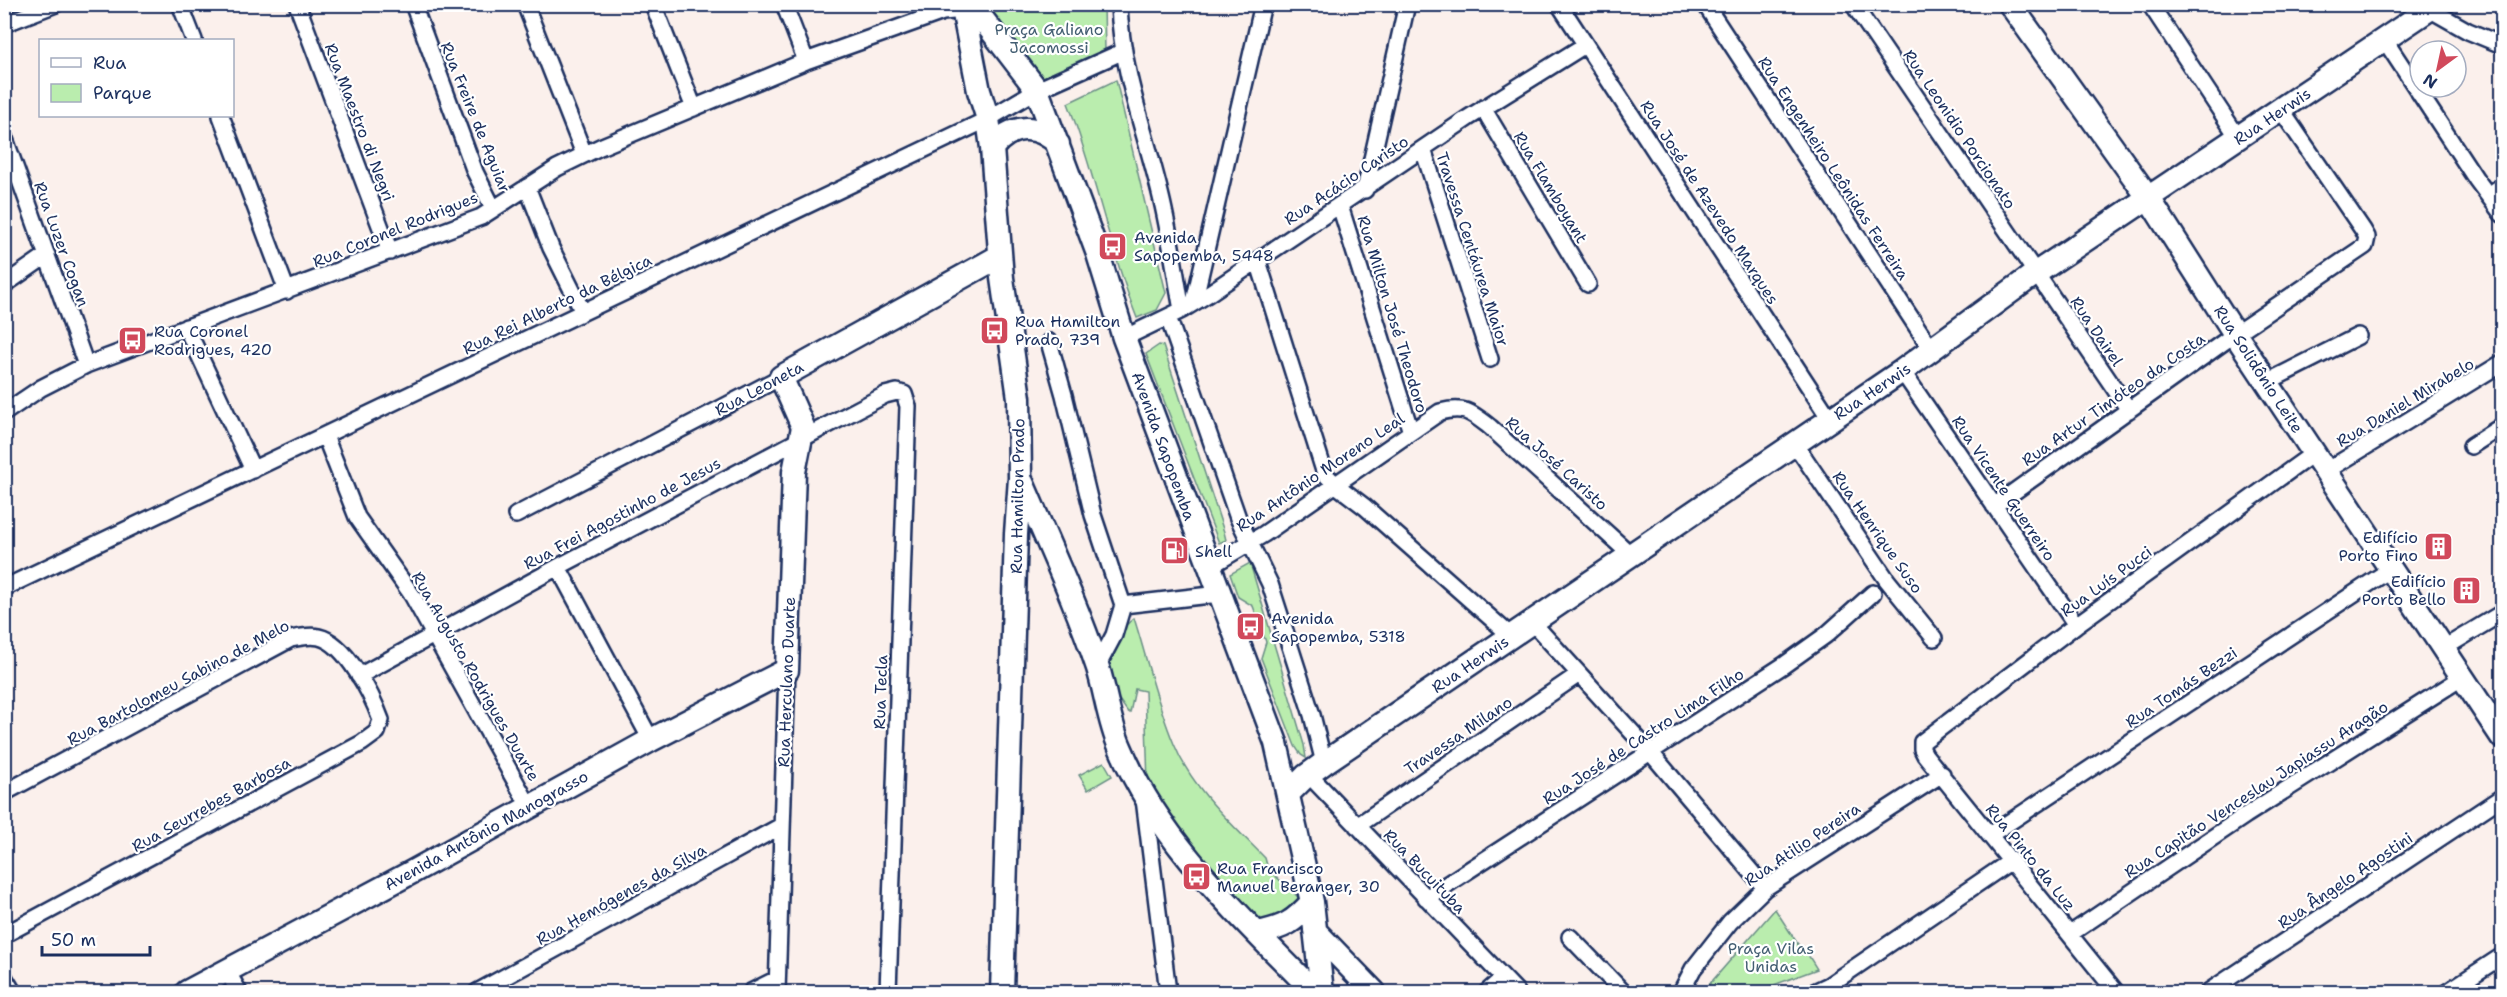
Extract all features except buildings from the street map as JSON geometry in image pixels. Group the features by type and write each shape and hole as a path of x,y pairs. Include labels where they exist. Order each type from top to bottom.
{"main road":[{"name":"Rua Solidônio Leite","path":"2010,4 2148,197 2235,334 2502,737"},
{"name":"Rua Herwis","path":"1302,776 1796,444 1932,350 2036,273 2281,110 2429,6"},
{"name":"Avenida Sapopemba","path":"969,9 1037,90 1098,254 1124,338 1276,743 1302,776 1322,993"},
{"name":"Rua Hamilton Prado","path":"969,9 975,70 988,119 992,148 1007,330 1019,398 1020,478 1016,534 1002,993"},
{"path":"992,148 1000,138 1011,131 1024,128 1049,135 1058,144"},
{"name":"Rua Leoneta","path":"781,377 1000,256"},
{"name":"Rua Herculano Duarte","path":"781,377 801,421 801,439 794,472 787,670"},
{"path":"1020,478 1098,667 1119,746 1143,790 1170,835 1203,876 1314,993"},
{"name":"Avenida Antônio Manograsso","path":"187,993 651,740 787,670"},
{"path":"1257,933 1278,929 1291,923 1312,902"},
{"path":"1315,931 1374,993"}],"street":[{"path":"4,24 56,4"},
{"path":"180,4 194,39"},
{"name":"Rua Maestro di Negri","path":"297,4 390,252"},
{"name":"Rua Freire de Aguiar","path":"413,4 475,172 493,208"},
{"path":"525,4 584,154"},
{"path":"653,4 694,108"},
{"path":"784,4 806,61"},
{"path":"1119,4 1120,36 1127,73 1188,306"},
{"path":"1188,306 1263,4"},
{"path":"1365,190 1407,4"},
{"name":"Rua José de Azevedo Marques","path":"1558,4 1830,419"},
{"name":"Rua Engenheiro Leônidas Ferreira","path":"1705,4 1932,350"},
{"name":"Rua Leonidio Porcionato","path":"1853,4 2036,273"},
{"path":"2150,4 2238,139"},
{"path":"2429,6 2484,38 2502,45"},
{"name":"Rua Coronel Rodrigues","path":"4,413 41,388 86,364 481,217 556,168 584,154 806,61 943,12 969,9"},
{"path":"2384,39 2476,179 2502,214"},
{"name":"Rua Acácio Caristo","path":"1124,338 1188,306 1365,190 1483,108 1585,45"},
{"name":"Rua Rei Alberto da Bélgica","path":"7,582 325,436 988,119 1037,90 1124,51"},
{"name":"Rua Flamboyant","path":"1483,108 1588,284"},
{"name":"Rua Artur Timóteo da Costa","path":"1994,506 2235,334 2365,246 2367,237 2281,110"},
{"path":"221,117 287,291"},
{"name":"Rua Luzer Cogan","path":"4,136 86,364"},
{"name":"Travessa Centáurea Maior","path":"1423,149 1490,359"},
{"path":"2488,195 2502,186"},
{"path":"527,187 551,248 582,312"},
{"name":"Rua Milton José Theodoro","path":"1340,206 1411,432"},
{"path":"4,285 47,255"},
{"path":"1258,261 1322,466 1336,485 1365,507 1511,636"},
{"name":"Rua Dairel","path":"2036,273 2128,410"},
{"path":"1168,317 1238,518 1270,584 1312,716 1302,776"},
{"path":"186,327 253,470"},
{"path":"2267,382 2358,336"},
{"path":"1049,342 1092,515 1122,605 1113,635 1098,667"},
{"name":"Rua Daniel Mirabelo","path":"2320,462 2502,363"},
{"name":"Rua Vicente Guerreiro","path":"1902,371 2076,625"},
{"name":"Rua Leoneta","path":"516,515 781,377"},
{"name":"Rua Frei Agostinho de Jesus","path":"359,676 558,567 885,394 897,392 904,394"},
{"name":"Rua Tecla","path":"888,993 907,418 907,400 904,394"},
{"name":"Rua Antônio Moreno Leal","path":"1209,567 1336,485 1440,412 1453,409"},
{"name":"Rua José Caristo","path":"1453,409 1466,410 1490,427 1631,555"},
{"path":"2471,446 2502,426"},
{"name":"Rua Augusto Rodrigues Duarte","path":"325,436 357,517 412,595 436,635 529,806"},
{"name":"Rua Henrique Suso","path":"1796,444 1887,580 1934,638"},
{"name":"Rua Luís Pucci","path":"1922,742 2076,625 2320,462"},
{"path":"558,567 651,740"},
{"name":"Rua Tomás Bezzi","path":"1990,835 2391,568"},
{"name":"Rua José de Castro Lima Filho","path":"1426,898 1651,753 1817,641 1873,593"},
{"path":"1122,605 1219,594"},
{"path":"2444,648 2502,613"},
{"path":"1532,622 1651,753 1765,888"},
{"name":"Rua Bartolomeu Sabino de Melo","path":"4,794 291,639 317,636 329,640 339,649 359,676"},
{"name":"Rua Herculano Duarte","path":"777,986 787,670"},
{"name":"Travessa Milano","path":"1357,826 1579,674"},
{"name":"Rua Seurrebes Barbosa","path":"4,935 371,737 377,732 381,720 359,676"},
{"name":"Rua Capitão Venceslau Japiassu Aragão","path":"2070,934 2246,815 2463,677"},
{"name":"Rua Pinto da Luz","path":"1922,742 1925,755 2116,993"},
{"name":"Rua Atilio Pereira","path":"1681,993 1694,969 1730,922 1765,888 1942,774"},
{"name":"Rua Bucuituba","path":"1302,776 1357,826 1517,993"},
{"path":"1143,790 1168,993"},
{"name":"Rua Ângelo Agostini","path":"2208,993 2502,797"},
{"name":"Rua Hemógenes da Silva","path":"477,993 781,826"},
{"path":"1814,993 2011,861"},
{"path":"1570,937 1623,993"},
{"path":"2447,993 2502,956"},
{"path":"227,971 238,993"},
{"path":"4,977 13,993"},
{"path":"1487,993 1503,978"},
{"path":"751,993 777,986"}],"green space":[{"name":"Praça Galiano Jacomossi","path":"986,5 1104,5 1105,51 1045,77 1033,73 986,12"},
{"name":"Praça Galiano Jacomossi","path":"1116,80 1166,293 1157,310 1137,318 1118,265 1078,129 1068,103"},
{"path":"1159,345 1163,346 1224,532 1226,540 1219,543 1146,354"},
{"path":"1250,563 1306,758 1295,746 1261,658 1266,642 1253,606 1238,597 1230,574"},
{"path":"1134,618 1162,713 1174,744 1191,776 1226,819 1265,858 1268,869 1298,897 1297,908 1272,926 1257,920 1204,864 1148,784 1145,691 1135,689 1130,713 1110,687 1105,671 1124,627"},
{"path":"1104,762 1112,776 1088,790 1079,775"},
{"name":"Praça Vilas Unidas","path":"1775,909 1817,969 1755,992 1705,992 1707,987"}],"place":[{"name":"Avenida Sapopemba, 5448","path":"1113,246"},
{"name":"Rua Hamilton Prado, 739","path":"994,330"},
{"name":"Rua Coronel Rodrigues, 420","path":"133,340"},
{"name":"Edifício Porto Fino","path":"2439,546"},
{"name":"Shell","path":"1174,551"},
{"name":"Edifício Porto Bello","path":"2467,590"},
{"name":"Avenida Sapopemba, 5318","path":"1250,627"},
{"name":"Rua Francisco Manuel Beranger, 30","path":"1196,877"}]}
